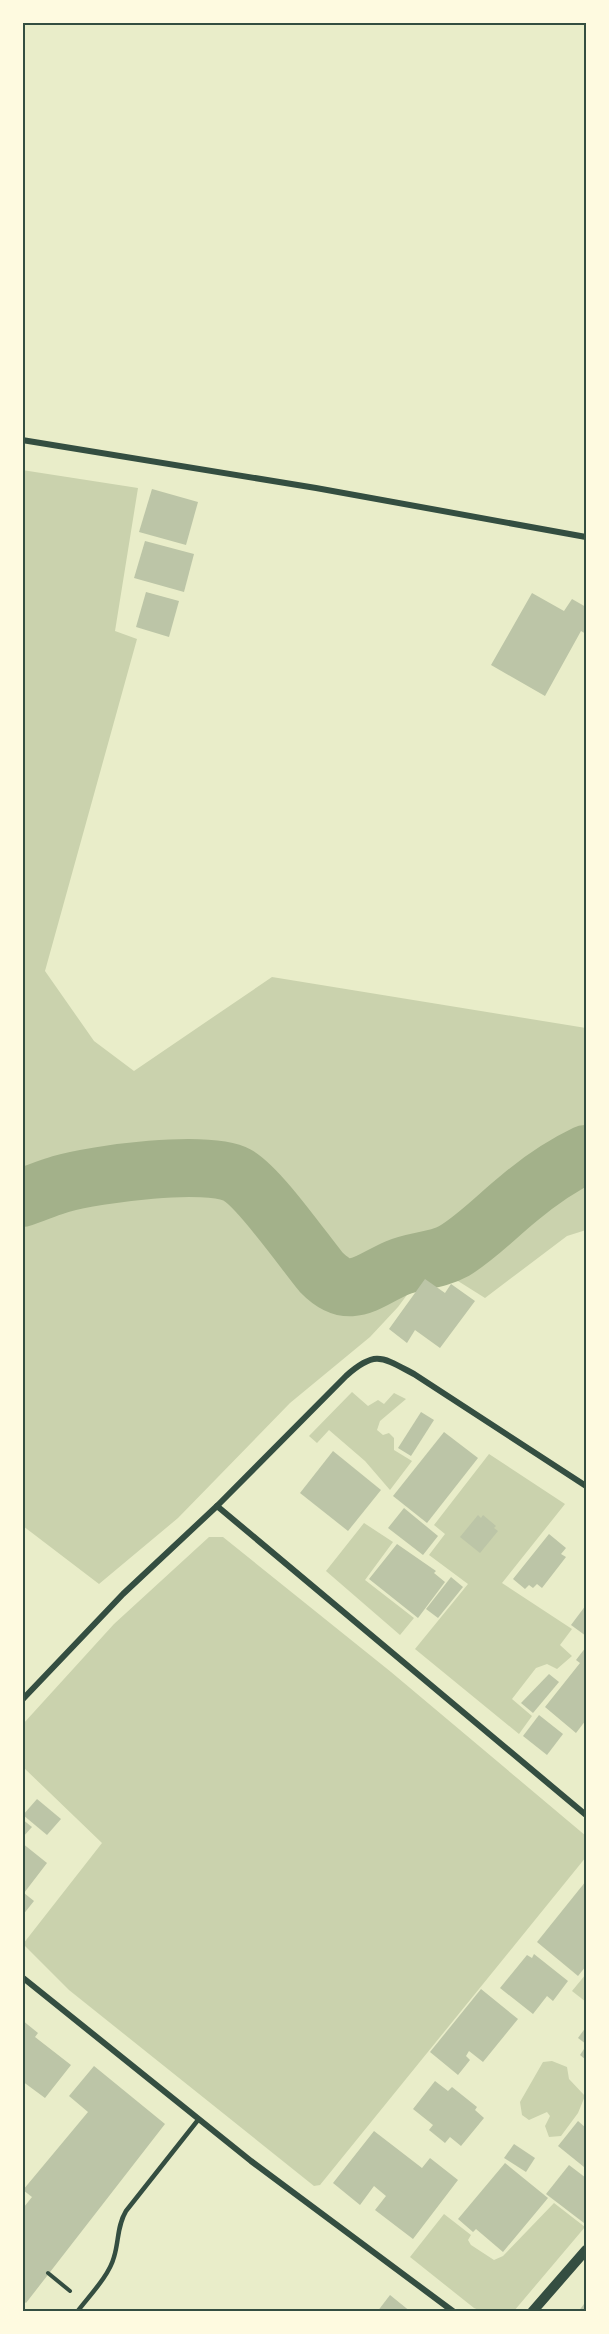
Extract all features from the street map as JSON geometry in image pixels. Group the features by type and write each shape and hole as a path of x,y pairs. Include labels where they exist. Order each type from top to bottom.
{"street":[{"path":"22,440 586,537"},
{"path":"22,1700 123,1594 217,1506 346,1376 365,1360 376,1357 386,1359 414,1374 586,1486"},
{"path":"217,1506 586,1815"},
{"path":"22,1977 198,2120 454,2312"},
{"path":"532,2312 586,2250"}],"lane":[{"path":"77,2312 113,2260 119,2225 126,2211 198,2120"}],"green space":[{"path":"22,470 138,488 115,631 137,639 45,971 94,1041 134,1071 272,977 586,1028 586,1230 567,1236 485,1298 450,1276 444,1284 428,1274 418,1280 398,1307 370,1337 290,1403 178,1518 99,1584 23,1526"},
{"path":"352,1392 368,1406 378,1400 384,1404 394,1393 406,1399 380,1421 377,1430 383,1435 389,1433 394,1438 394,1450 412,1461 390,1490 365,1461 329,1430 317,1443 309,1436"},
{"path":"489,1454 565,1504 502,1583 572,1629 560,1645 572,1656 557,1669 547,1664 536,1668 512,1699 532,1716 519,1734 415,1649 468,1584 429,1555 445,1534 434,1525"},
{"path":"364,1523 393,1542 365,1580 414,1618 400,1635 326,1571"},
{"path":"209,1537 223,1537 391,1672 586,1836 586,1857 320,2185 314,2186 69,1990 23,1944 102,1843 23,1767 23,1724 114,1624"},
{"path":"586,1974 586,2002 572,1991"},
{"path":"552,2061 567,2067 569,2079 585,2096 578,2113 561,2136 549,2137 545,2126 550,2116 547,2112 529,2120 522,2115 520,2102 543,2062"},
{"path":"554,2203 585,2227 514,2311 481,2311 474,2308 410,2257 444,2214 471,2235 468,2240 471,2245 494,2260 503,2256"}],"building":[{"path":"152,489 198,502 186,545 139,532"},
{"path":"145,541 194,554 184,592 134,578"},
{"path":"146,592 179,601 169,637 136,627"},
{"path":"532,593 564,611 572,599 586,607 586,634 581,631 545,696 491,665"},
{"path":"425,1279 445,1293 451,1284 475,1301 440,1348 415,1330 407,1343 389,1329"},
{"path":"421,1412 434,1420 411,1456 398,1448"},
{"path":"444,1432 478,1458 427,1523 393,1496"},
{"path":"333,1451 381,1490 348,1531 300,1493"},
{"path":"404,1508 438,1536 423,1555 388,1528"},
{"path":"478,1515 481,1518 483,1515 496,1526 494,1528 498,1531 480,1553 460,1537"},
{"path":"549,1534 566,1548 561,1554 566,1557 542,1588 537,1584 533,1588 529,1585 525,1589 513,1579"},
{"path":"397,1544 436,1571 434,1573 445,1582 418,1618 369,1579"},
{"path":"451,1577 463,1587 438,1618 426,1609"},
{"path":"586,1605 586,1636 571,1625"},
{"path":"586,1647 586,1720 576,1733 545,1707 580,1663 576,1660"},
{"path":"549,1674 559,1682 533,1713 521,1703"},
{"path":"539,1715 563,1734 547,1755 523,1736"},
{"path":"37,1799 61,1819 47,1835 23,1815"},
{"path":"22,1819 32,1827 22,1838"},
{"path":"22,1843 47,1863 24,1893 34,1901 22,1916"},
{"path":"586,1881 586,1966 578,1976 537,1942"},
{"path":"534,1954 568,1981 553,2001 547,1996 533,2014 500,1988 527,1955 532,1958"},
{"path":"481,1989 518,2019 483,2062 469,2051 466,2056 470,2060 458,2075 430,2052"},
{"path":"22,2020 38,2033 35,2037 71,2065 45,2098 22,2081"},
{"path":"586,2027 586,2044 578,2038"},
{"path":"586,2046 586,2060 580,2055"},
{"path":"94,2066 165,2124 26,2303 22,2300 22,2206 24,2207 32,2197 23,2190 88,2112 69,2096"},
{"path":"435,2081 448,2091 452,2087 477,2107 475,2110 484,2118 461,2146 450,2137 445,2143 429,2130 433,2125 413,2109"},
{"path":"578,2121 586,2128 586,2164 584,2167 558,2146"},
{"path":"374,2131 422,2168 430,2158 458,2180 413,2239 375,2210 386,2196 374,2186 360,2205 333,2183"},
{"path":"514,2144 535,2158 526,2172 504,2158"},
{"path":"505,2163 548,2198 503,2252 476,2229 473,2232 458,2219"},
{"path":"569,2165 586,2178 586,2220 584,2223 546,2194"},
{"path":"390,2295 411,2312 377,2312"},
{"path":"584,2304 586,2312 578,2312"}],"waterway":[{"path":"22,1198 61,1184 99,1176 177,1168 222,1170 237,1175 257,1192 321,1272 331,1281 350,1287 367,1283 404,1265 440,1257 454,1251 534,1186 586,1154"}]}
